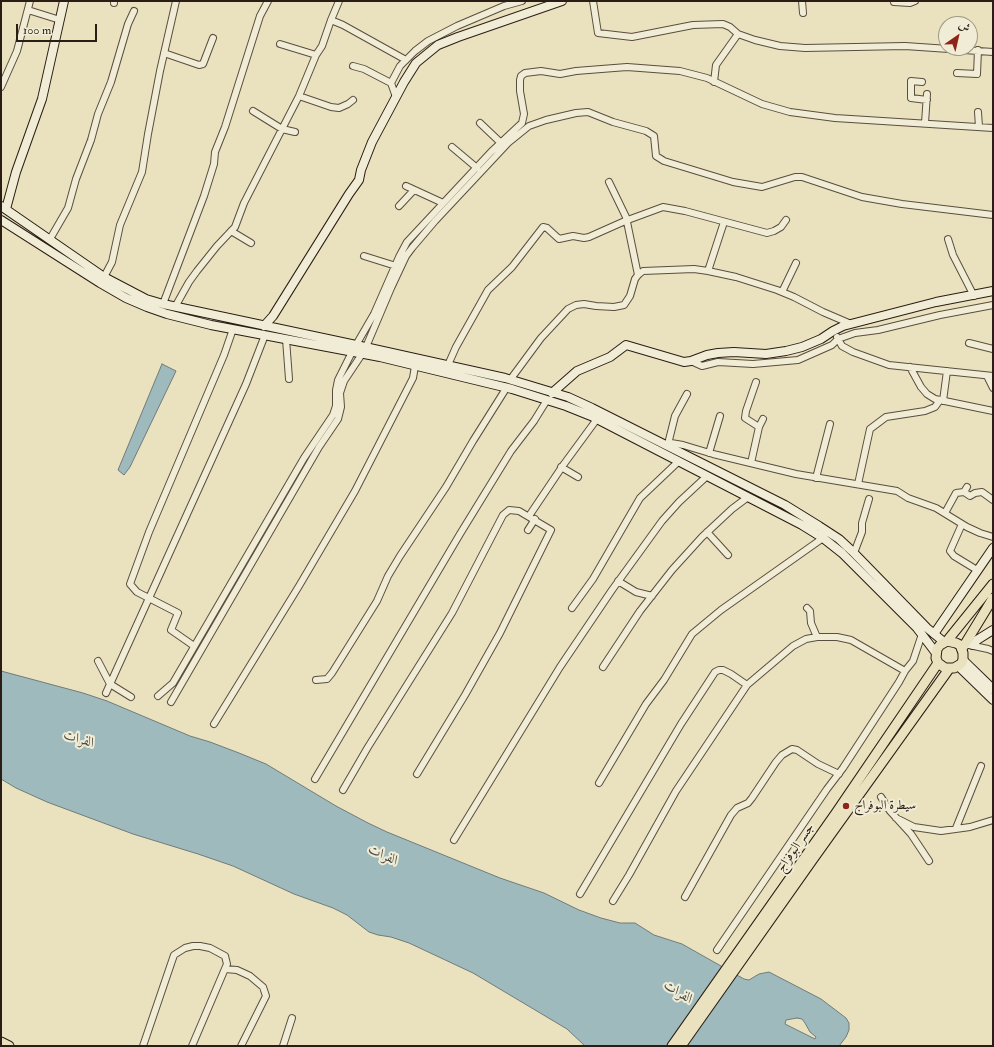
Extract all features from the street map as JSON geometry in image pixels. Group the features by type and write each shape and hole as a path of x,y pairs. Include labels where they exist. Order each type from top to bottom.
{"main road":[{"path":"64,1 42,99 4,207 104,277 146,299 265,331 364,350 508,384"},
{"path":"265,331 359,180 361,170 372,142 416,63 438,45 465,34 562,1"},
{"path":"1,220 100,283 126,298 147,307 167,314 233,329 265,331 286,339 354,348"},
{"path":"18,231 25,222"},
{"path":"550,396 577,371 610,357 626,345 684,362 691,362 707,355 718,353 766,354 794,349 821,339 833,331 851,324 936,302 974,296 993,291"},
{"path":"420,364 448,365 550,396 574,400 679,461 802,525 823,538 842,553 922,634 936,653 938,663 945,668 956,665 993,598"},
{"path":"550,396 566,406 640,437 667,444 786,506 839,539 927,628 945,642 967,646 993,630"},
{"path":"934,634 993,548"},
{"path":"936,653 940,645 945,642 993,584"},
{"name":"جسر البوفراج","path":"681,1046 938,663"},
{"path":"956,665 992,686"},
{"path":"956,665 993,700"},
{"name":"جسر البوفراج","path":"672,1046 786,890 956,665"},
{"path":"1,1042 9,1046"}],"street":[{"path":"1,87 17,51 30,1"},
{"path":"104,277 112,262 120,225 142,172 164,53 176,1"},
{"path":"163,304 204,196 214,164 215,152 225,128 260,16 268,1"},
{"path":"175,307 193,277 217,246 235,227 244,203 299,96 316,55 322,46 339,1"},
{"path":"390,83 400,66 428,41 504,4 522,1"},
{"path":"593,1 598,33 632,37 693,25 723,24 730,27 738,34 780,46 805,48 905,46 938,48"},
{"path":"802,1 803,13"},
{"path":"894,1 910,3 915,1"},
{"path":"28,10 60,20"},
{"path":"50,239 68,208 76,179 91,140 98,114 111,82 128,24 134,11"},
{"path":"331,20 343,25 406,60"},
{"path":"714,82 716,65 738,34"},
{"path":"164,53 199,65 203,64 213,38"},
{"path":"280,44 316,55"},
{"path":"978,50 993,52"},
{"path":"957,73 977,74 978,56"},
{"path":"353,66 364,69 390,83 396,97"},
{"path":"158,696 173,683 304,458 333,415 336,406 336,390 338,380 354,348 372,318 407,242 442,203 522,122 524,114 520,91 520,80 521,76 525,73 541,71 560,74 627,67 680,70 714,82 762,104 790,112 835,118 993,128"},
{"path":"922,82 911,81 911,98 927,97 925,123"},
{"path":"299,96 338,108 353,100"},
{"path":"253,111 282,128 295,132"},
{"path":"172,702 319,447 338,419 341,407 340,393 344,381 364,350 406,256 435,221 508,143 529,126 546,120 576,113 588,112 613,122 646,131 654,136 656,156 660,159 733,182 762,187 795,177 802,177 862,197 950,211 993,215"},
{"path":"978,112 979,127"},
{"path":"480,123 501,143"},
{"path":"452,147 477,168"},
{"path":"609,182 626,217 638,275"},
{"path":"406,186 442,203"},
{"path":"399,206 414,190"},
{"path":"448,365 456,347 488,290 512,267 543,227 547,228 559,239 573,236 584,238 663,207 685,211 767,233 781,227 786,220"},
{"path":"708,271 724,222"},
{"path":"231,231 251,243"},
{"path":"948,239 953,255 974,296"},
{"path":"364,256 396,266"},
{"path":"782,292 796,263"},
{"path":"316,680 326,679 332,673 377,601 400,556 446,487 508,384 541,338 568,309 576,305 584,304 614,307 624,305 630,296 638,275 643,271 694,269 736,277 782,292 851,324"},
{"path":"691,362 702,366 718,362 769,364 798,360 832,345 838,339 855,333 878,330 940,315 993,305"},
{"path":"194,646 171,630 178,613 137,592 130,584 150,532 224,355 233,329"},
{"path":"106,693 246,384 265,331"},
{"path":"833,331 842,346 853,352 889,365 990,376 993,388"},
{"path":"286,339 289,379"},
{"path":"969,343 993,349"},
{"path":"794,349 798,360"},
{"path":"743,363 747,353"},
{"path":"214,724 299,586 355,490 420,364"},
{"path":"910,367 921,387 927,394 942,400 990,410 993,403"},
{"path":"858,484 870,429 886,417 925,412 935,407 942,400 947,371"},
{"path":"756,382 745,418 759,427"},
{"path":"687,394 675,416 667,444 683,445 709,453 816,478 897,491 908,498 927,504 945,513 980,533 991,537 993,530"},
{"path":"315,779 391,648 471,516 511,451 534,421 550,396"},
{"path":"709,453 720,416"},
{"path":"528,530 532,518 562,467 597,419"},
{"path":"751,463 759,427 763,419"},
{"path":"816,478 830,424"},
{"path":"572,608 592,579 640,498 679,461"},
{"path":"562,467 578,477"},
{"path":"454,840 560,667 618,581 662,521 679,502 707,476"},
{"path":"945,513 956,493 966,490 970,496 975,493 982,492 993,500"},
{"path":"603,667 640,611 672,570 707,532 732,509 748,497"},
{"path":"854,553 862,532 862,523 869,499"},
{"path":"343,790 368,747 452,613 503,515 509,510 519,510 551,530 500,633 465,696 417,774"},
{"path":"962,524 950,551 954,556 977,570"},
{"path":"707,532 728,555"},
{"path":"599,783 646,704 664,680 692,634 734,601 823,538"},
{"path":"618,581 636,592 652,596"},
{"path":"807,608 810,611 817,637"},
{"path":"717,950 839,774 904,672 913,661 922,634"},
{"path":"613,901 676,791 747,685 793,646 806,638 817,637 851,640 904,672"},
{"path":"967,646 993,651"},
{"path":"98,661 110,684 131,697"},
{"path":"580,894 681,724 714,672 722,670 731,674 747,685"},
{"path":"685,897 731,814 737,808 748,803 782,755 792,749 797,750 818,764 839,774"},
{"path":"956,828 981,766"},
{"path":"881,797 890,811 911,834 929,861"},
{"path":"896,818 914,827 941,831 970,827 993,820"},
{"path":"143,1046 174,955 185,948 193,946 210,948 225,956 227,964 192,1046"},
{"path":"225,969 237,970 250,976 263,987 266,996 242,1046"},
{"path":"284,1046 292,1018"}],"water":[{"path":"162,364 176,371 130,467 124,475 118,470"},
{"name":"الفرات","path":"1,671 107,701 190,736 210,742 266,764 336,806 387,832 500,878 544,893 579,910 620,923 635,923 654,935 682,944 744,979 749,980 759,974 769,972 821,999 846,1018 849,1023 849,1030 839,1046 585,1046 567,1029 473,973 409,943 369,932 347,915 333,908 294,894 233,866 133,834 47,802 16,788 1,779","holes":["797,1018 802,1019 810,1032 816,1037 815,1039 785,1024 786,1020"]}],"place":[{"name":"سيطرة البوفراج","path":"846,806"}]}
